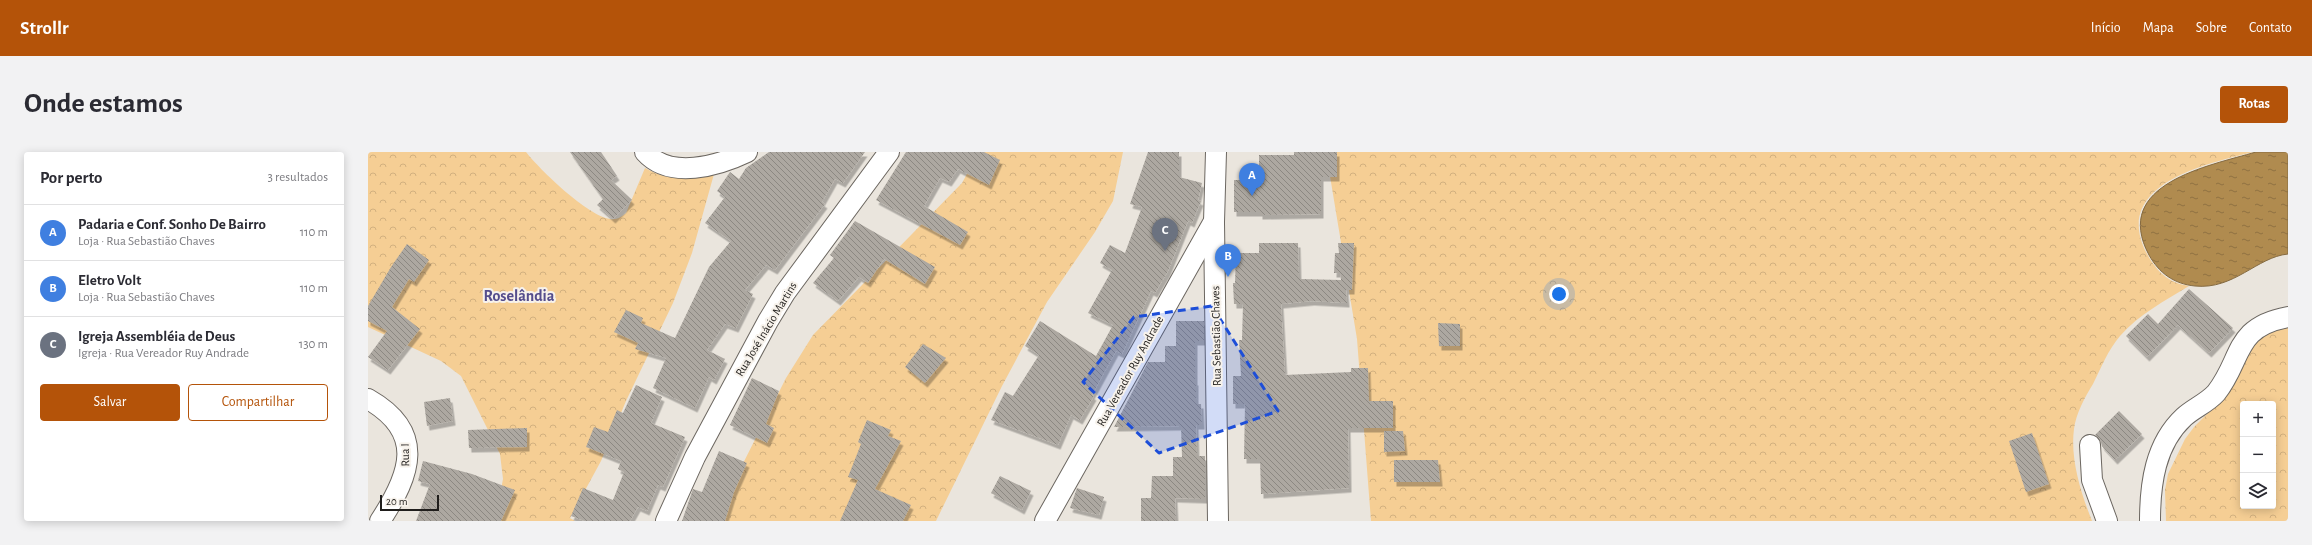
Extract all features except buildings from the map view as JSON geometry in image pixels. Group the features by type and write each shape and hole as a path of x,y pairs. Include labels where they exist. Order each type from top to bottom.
{"street":[{"path":"645,152 664,164 684,168 720,163 747,152"},
{"name":"Rua José Inácio Martins","path":"666,521 695,458 768,321 785,293 889,152"},
{"name":"Rua Sebastião Chaves","path":"1216,152 1214,222 1218,521"},
{"name":"Rua Vereador Ruy Andrade","path":"1045,521 1214,222"},
{"path":"2150,521 2151,484 2156,463 2176,426 2216,392 2226,378 2240,348 2254,331 2265,324 2288,317"},
{"name":"Rua I","path":"368,399 394,418 401,427 407,448 406,469 402,483 380,521"},
{"path":"2090,445 2092,480 2100,507 2107,521"}],"highlighted area":[{"path":"1212,306 1278,411 1159,453 1083,382 1134,317"}],"green space":[{"path":"368,152 526,152 542,170 577,201 601,216 610,219 619,218 626,213 645,168 662,175 679,178 714,174 692,253 673,303 626,401 601,461 570,518 575,521 495,521 503,479 500,454 461,376 441,361 368,327"},
{"path":"979,152 1123,152 1113,201 1095,232 1047,302 1002,386 936,521 714,521 786,378 813,335 962,183"},
{"path":"1326,152 2253,152 2212,163 2169,181 2153,194 2142,209 2139,229 2146,252 2150,259 2163,275 2175,282 2189,286 2144,314 2127,328 2108,353 2079,411 2075,423 2073,440 2075,464 2080,487 2092,521 1371,521 1357,339"},
{"path":"2288,325 2288,521 2166,521 2165,490 2168,474 2185,439 2194,427 2218,403 2241,362 2262,334"}],"water":[{"path":"2256,152 2288,152 2288,254 2277,256 2222,283 2209,286 2195,286 2180,283 2162,272 2149,255 2141,231 2143,211 2154,195 2170,182 2191,172"}],"place":[{"name":"Padaria e Conf. Sonho De Bairro","path":"1252,196"},
{"name":"Igreja Assembléia de Deus","path":"1165,251"},
{"name":"Eletro Volt","path":"1228,277"}],"district":[{"name":"Roselândia","path":"519,295"}]}
